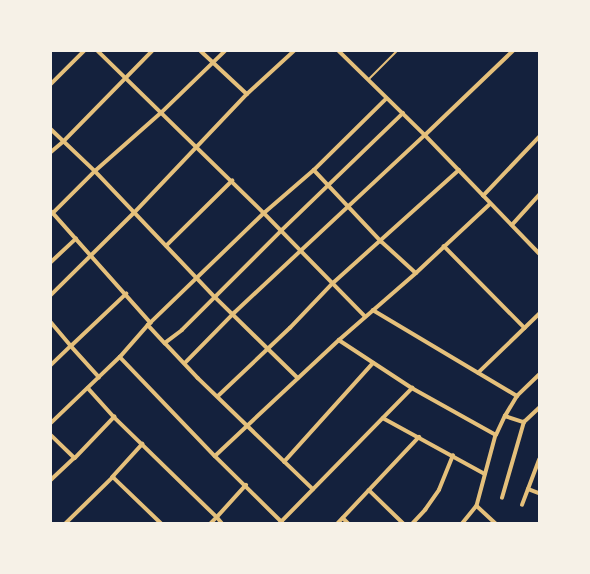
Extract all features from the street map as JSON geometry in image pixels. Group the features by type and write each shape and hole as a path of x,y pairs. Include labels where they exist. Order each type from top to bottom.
{"street":[{"path":"51,84 84,51"},
{"path":"98,51 282,230 365,316"},
{"path":"51,152 64,142 152,51"},
{"path":"201,51 247,94"},
{"path":"225,51 162,112 95,171 52,212 126,294 165,343 246,425 313,489"},
{"path":"51,295 134,213 247,94 294,51"},
{"path":"339,51 425,135 539,253"},
{"path":"185,363 234,313 513,51"},
{"path":"51,423 120,357 150,324 264,213 314,170 386,98"},
{"path":"165,343 182,330 328,184 403,113"},
{"path":"51,129 95,171 215,297 234,313 298,378"},
{"path":"483,196 539,137"},
{"path":"314,170 381,240 416,273"},
{"path":"218,396 334,283 459,170"},
{"path":"166,246 232,181"},
{"path":"512,225 539,195"},
{"path":"215,456 246,425 365,316 416,273 490,204"},
{"path":"51,262 76,239"},
{"path":"444,246 525,328"},
{"path":"51,365 126,294"},
{"path":"373,310 517,396"},
{"path":"478,373 539,314"},
{"path":"51,322 99,377"},
{"path":"339,340 412,388 496,435"},
{"path":"120,357 282,523 313,489 412,388"},
{"path":"284,462 373,362"},
{"path":"463,523 477,506 496,435 504,416 517,396 539,375"},
{"path":"88,388 114,417 222,523"},
{"path":"502,498 524,422 539,408"},
{"path":"504,416 524,422"},
{"path":"51,480 75,458 114,417"},
{"path":"383,418 486,474"},
{"path":"51,435 75,458"},
{"path":"338,523 419,437"},
{"path":"66,523 113,477 143,444"},
{"path":"413,523 425,510 439,490 453,456"},
{"path":"522,505 539,460"},
{"path":"113,477 161,523"},
{"path":"211,523 246,485"},
{"path":"528,489 539,493"},
{"path":"369,490 403,523"},
{"path":"477,506 495,523"},
{"path":"343,518 348,523"}],"lane":[{"path":"368,80 397,51"}]}
